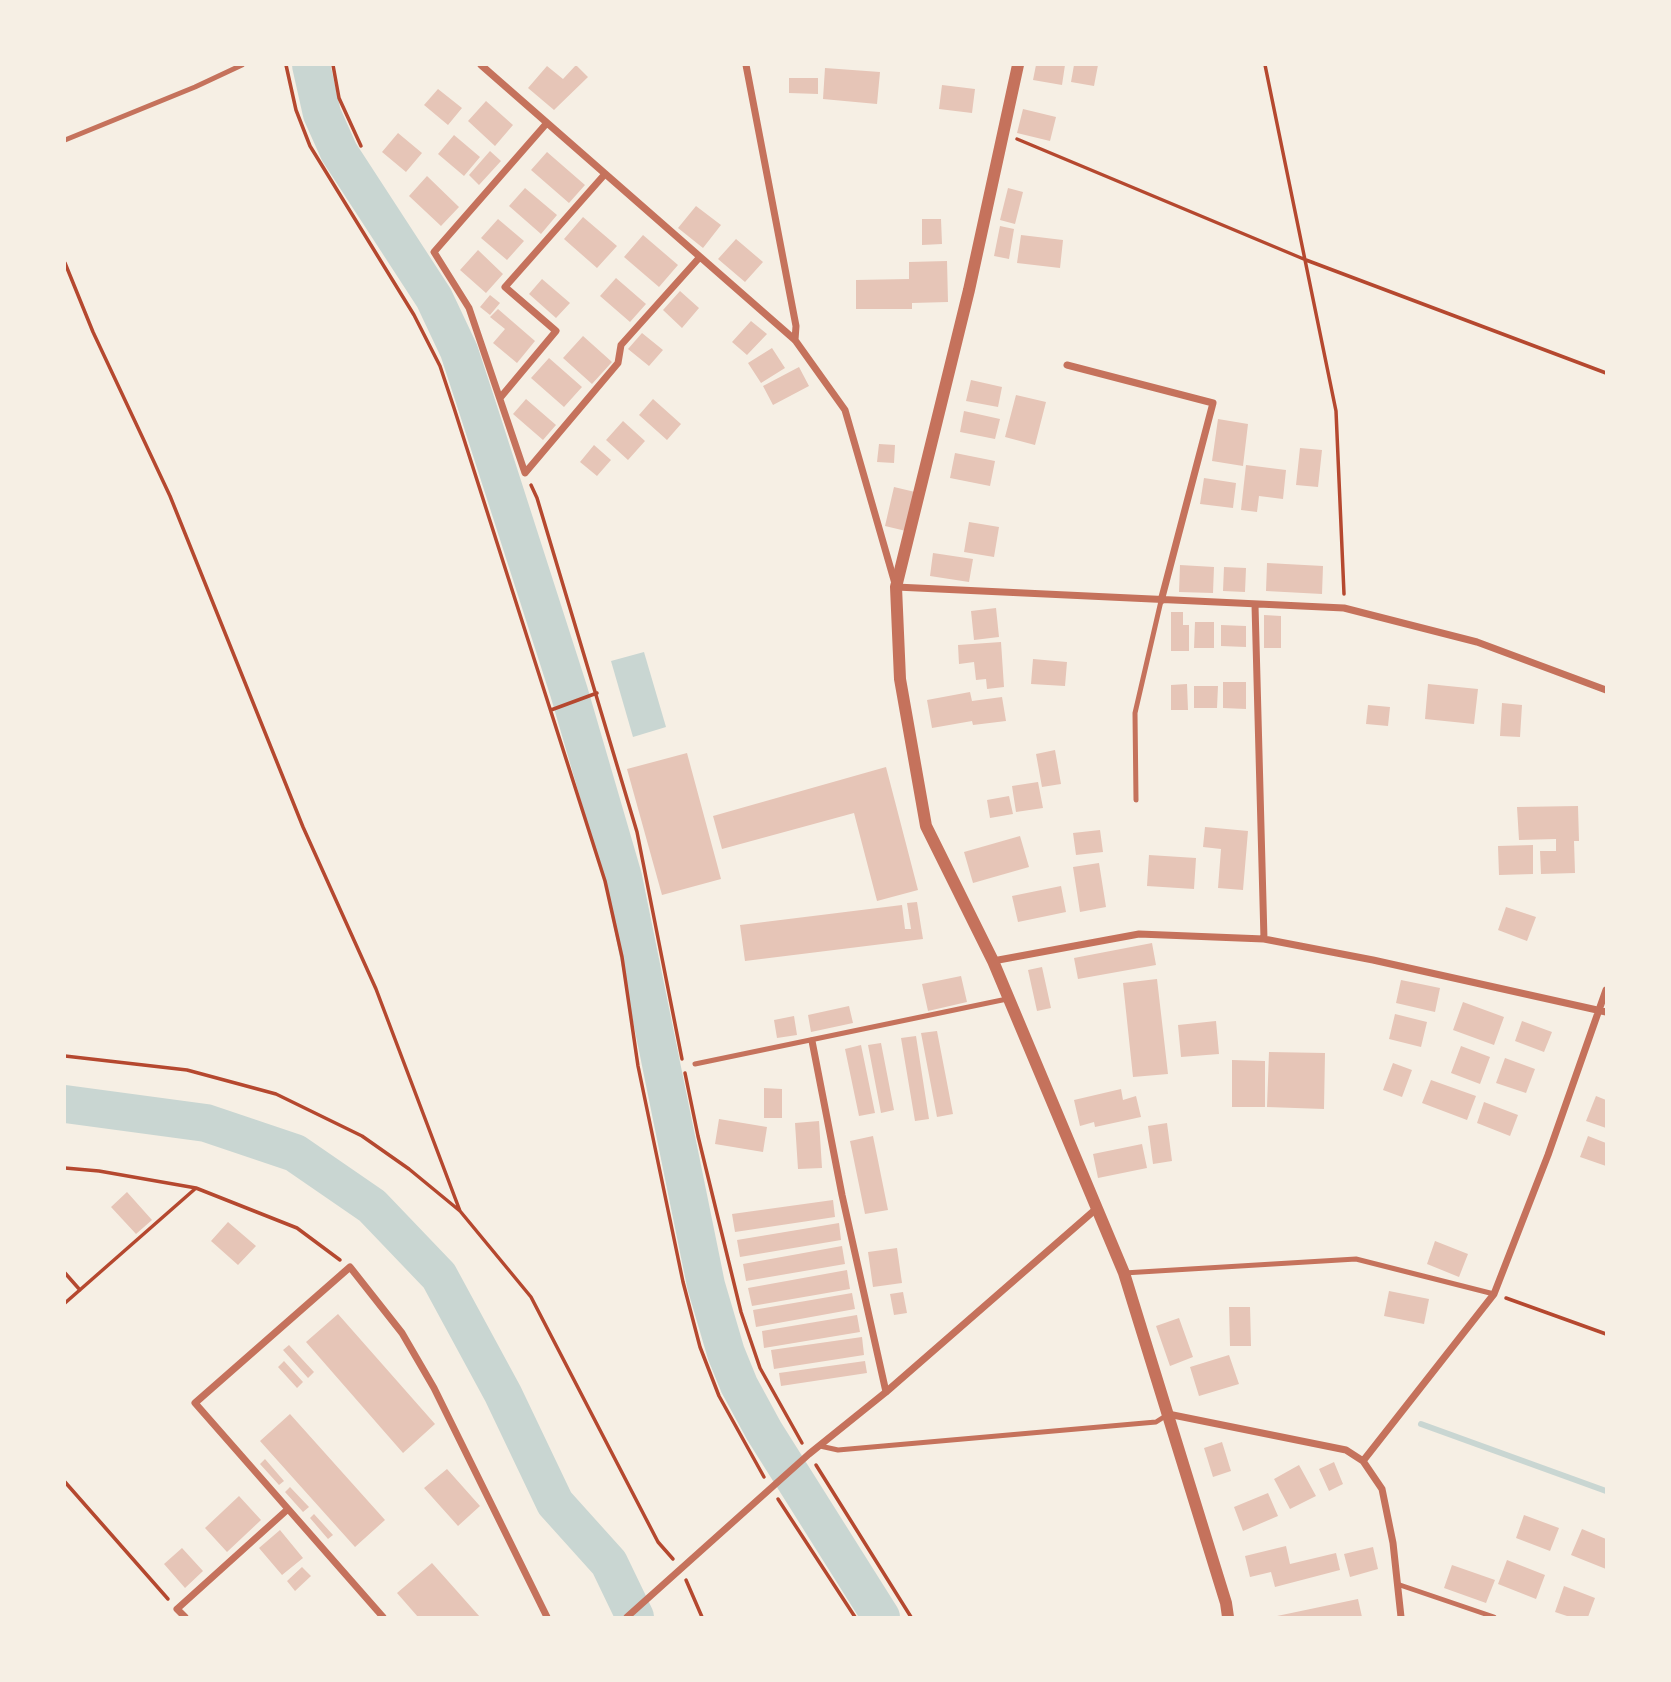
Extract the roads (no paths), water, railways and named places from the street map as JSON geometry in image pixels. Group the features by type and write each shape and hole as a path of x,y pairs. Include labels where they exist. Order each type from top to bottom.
{"street":[{"path":"481,65 795,340 845,410 895,587 900,679 926,826 993,961 1124,1273 1226,1603 1228,1617"},
{"path":"746,65 796,326 795,340"},
{"path":"895,587 969,290 1018,65"},
{"path":"546,124 434,251 469,308 526,473 618,363 621,345 699,258"},
{"path":"500,398 556,331 505,287 604,174"},
{"path":"1067,365 1213,403 1161,601"},
{"path":"895,587 1344,608 1477,642 1606,690"},
{"path":"1255,605 1264,939"},
{"path":"993,961 1139,934 1264,939 1373,960 1603,1011"},
{"path":"1363,1461 1494,1294 1603,1011 1606,990"},
{"path":"812,1041 842,1195 887,1392"},
{"path":"628,1617 808,1455 887,1392 1096,1209"},
{"path":"383,1617 195,1403 350,1267 402,1333 434,1388 547,1617"},
{"path":"1168,1414 1346,1450 1363,1461 1382,1489 1393,1543 1401,1617"},
{"path":"184,1617 177,1609 288,1509"}],"lane":[{"path":"65,139 195,87 242,65"},
{"path":"1136,800 1136,713 1161,601"},
{"path":"695,1064 1007,999"},
{"path":"1124,1273 1356,1259 1494,1294"},
{"path":"820,1446 838,1450 1156,1422 1168,1414"},
{"path":"1397,1584 1494,1617"}],"waterway":[{"path":"311,65 322,114 339,152 434,298 459,351 478,409 569,692 623,877 706,1285 726,1353 739,1385 764,1431 881,1617"},
{"path":"65,1104 206,1123 295,1153 372,1206 439,1276 503,1394 555,1503 609,1563 635,1617"},
{"path":"1421,1424 1606,1491"}]}
